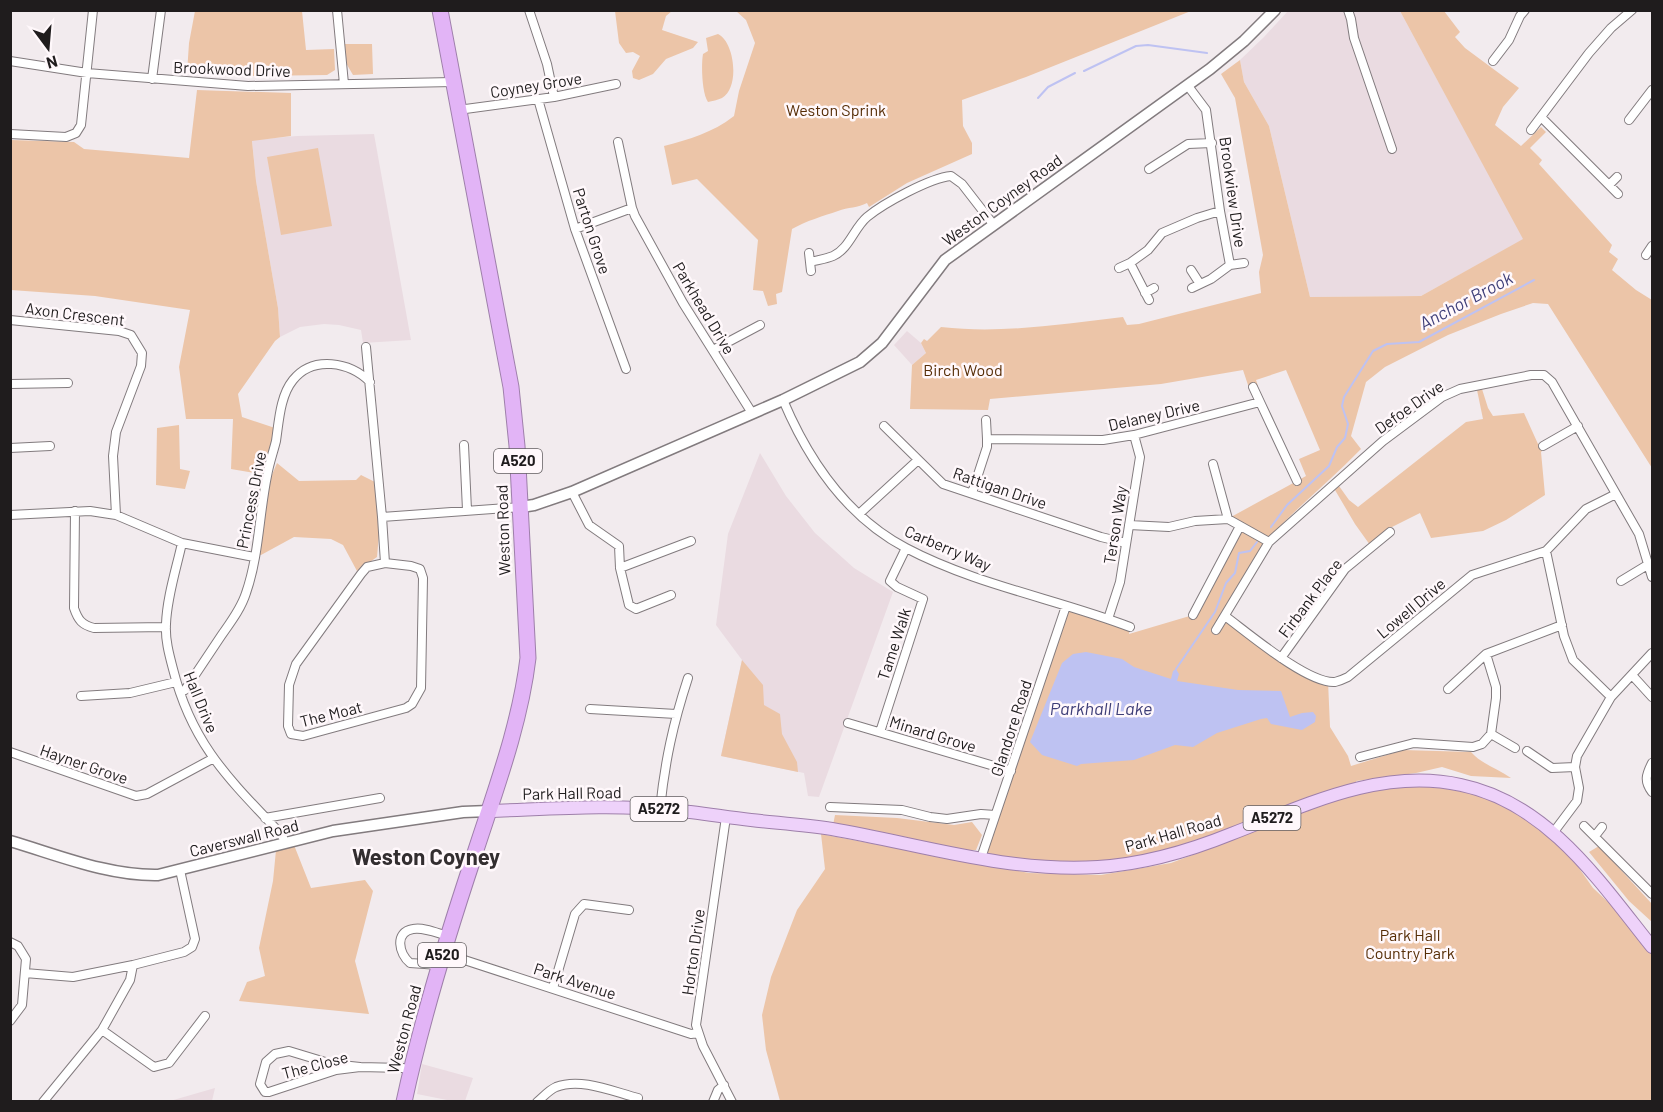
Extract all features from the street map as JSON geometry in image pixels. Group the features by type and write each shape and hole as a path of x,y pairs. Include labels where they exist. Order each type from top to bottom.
{"highway":[{"name":"Weston Road","path":"404,1101 441,959 489,811 525,686 528,658 521,507 511,387 440,10"}],"main road":[{"name":"Park Hall Road","path":"489,811 584,808 660,809 828,829 1022,865 1070,868 1132,863 1161,857 1207,843 1335,794 1382,784 1433,781 1461,785 1495,796 1538,820 1598,879 1653,947"}],"street":[{"path":"10,134 66,137 76,133 81,125 93,10"},
{"path":"152,79 161,10"},
{"path":"337,10 344,84"},
{"path":"529,10 547,64 554,97"},
{"name":"Weston Coyney Road","path":"521,507 572,492 783,400 860,362 882,343 945,260 1188,86 1244,41 1275,10"},
{"path":"1348,10 1354,38 1392,149"},
{"path":"1493,61 1509,40 1525,10"},
{"path":"1531,130 1589,53 1611,28 1632,10"},
{"name":"Brookwood Drive","path":"10,61 87,73 248,86 453,82"},
{"name":"Coyney Grove","path":"459,110 554,97 616,84"},
{"name":"Brookview Drive","path":"1188,86 1206,110 1230,265 1192,288"},
{"path":"1629,120 1653,90"},
{"name":"Parton Grove","path":"538,99 575,229 626,369"},
{"path":"1637,111 1645,117"},
{"path":"1542,118 1618,194"},
{"name":"Parkhead Drive","path":"618,142 634,212 683,303 752,413"},
{"path":"1149,169 1188,144 1212,142"},
{"path":"809,253 811,266 835,256 845,247 865,219 884,205 940,177 951,176 962,184 993,224"},
{"path":"1609,184 1617,177"},
{"path":"1119,268 1148,250 1162,233 1220,211"},
{"path":"575,229 634,212"},
{"path":"1646,255 1653,246"},
{"path":"1130,263 1147,296 1154,288"},
{"path":"1230,265 1244,263"},
{"path":"1191,270 1200,284"},
{"name":"Axon Crescent","path":"10,320 119,331 131,335 138,344 142,353 141,366 116,432 114,456 116,515"},
{"path":"713,350 760,325"},
{"path":"366,347 385,563"},
{"name":"Princess Drive","path":"180,692 185,690 240,607 247,592 267,475 283,403 293,379 303,371 329,363 345,365 361,373 370,382"},
{"name":"Defoe Drive","path":"1216,630 1269,542 1383,441 1442,396 1460,389 1531,375 1544,375 1552,382 1639,534 1653,577"},
{"path":"10,384 68,383"},
{"path":"1253,387 1297,481"},
{"name":"Carberry Way","path":"783,400 807,451 823,474 859,514 888,537 906,548 962,572 1130,627"},
{"name":"Delaney Drive","path":"987,439 1103,441 1260,402"},
{"path":"972,493 987,447 986,420"},
{"name":"Rattigan Drive","path":"884,426 943,484 1101,537 1126,543"},
{"path":"1543,446 1553,445 1578,426"},
{"name":"Terson Way","path":"1108,619 1120,582 1140,457 1134,435"},
{"path":"465,445 467,510"},
{"path":"10,448 50,446"},
{"path":"859,514 918,460"},
{"path":"1213,464 1228,519"},
{"path":"1292,469 1301,465"},
{"path":"572,492 589,525 619,546 629,605 636,609 671,596"},
{"name":"Lowell Drive","path":"1225,616 1297,669 1336,682 1348,677 1473,575 1546,551 1586,509 1616,494"},
{"path":"382,517 521,507"},
{"path":"75,511 74,608 78,620 94,628 166,627"},
{"path":"10,515 90,511 116,515 182,543 254,557"},
{"path":"1129,525 1169,527 1195,521 1228,519 1269,542"},
{"path":"1193,615 1240,526"},
{"name":"Firbank Place","path":"1281,658 1345,569 1390,532"},
{"path":"621,568 691,541"},
{"name":"Hall Drive","path":"182,543 167,608 166,627 166,639 176,682 189,716 212,759 225,776 282,835 285,843"},
{"name":"Tame Walk","path":"880,732 923,599 891,581 906,548"},
{"path":"1546,551 1562,625 1573,660 1611,698"},
{"name":"The Moat","path":"385,563 420,569 423,578 421,688 417,698 406,708 303,736 291,734 288,726 289,685 296,664 368,567 385,563"},
{"path":"1621,581 1649,564"},
{"name":"Glandore Road","path":"981,858 1066,606"},
{"path":"1448,689 1486,654 1562,625"},
{"path":"1553,833 1577,801 1579,788 1575,767 1577,756 1611,698 1653,653"},
{"path":"1360,757 1414,743 1473,747 1482,744 1491,734 1496,687 1486,654"},
{"path":"1632,675 1653,697"},
{"path":"660,809 665,759 688,678"},
{"path":"87,698 130,693 176,682"},
{"path":"590,709 676,714"},
{"name":"Minard Grove","path":"848,723 1011,771"},
{"path":"1491,734 1515,748"},
{"name":"Hayner Grove","path":"10,752 136,796 147,794 212,759"},
{"path":"1527,752 1552,768 1575,767"},
{"path":"1653,763 1646,777 1648,786 1653,792"},
{"name":"Caverswall Road","path":"265,818 380,798"},
{"path":"830,807 902,810 930,818 947,819 972,814 995,815"},
{"name":"Caverswall Road","path":"10,841 113,871 148,875 180,870 364,825 463,812 489,811"},
{"name":"Horton Drive","path":"726,817 696,1025 732,1101"},
{"path":"1584,826 1653,894"},
{"path":"1595,836 1602,827"},
{"path":"25,972 73,977 184,952 192,947 195,939 180,870"},
{"path":"553,988 575,914 584,904 629,910"},
{"name":"Weston Road","path":"441,959 410,963 401,951 400,939 404,933 416,928 448,936"},
{"path":"10,942 18,946 26,959 22,1005 10,1021"},
{"name":"Park Avenue","path":"441,959 553,988 691,1034 698,1033"},
{"path":"44,1101 102,1030 130,980 133,964"},
{"path":"102,1030 154,1067 169,1063 205,1016"},
{"name":"The Close","path":"360,1067 336,1070 269,1092 265,1092 260,1084 266,1062 275,1054 289,1051 332,1064 381,1069 403,1068 411,1071"},
{"path":"537,1101 554,1088 574,1084 590,1085 638,1098"},
{"path":"712,1101 724,1085"}],"shaded area":[{"path":"1288,11 1400,11 1524,239 1421,296 1310,297 1269,126 1244,82 1240,60"},
{"path":"374,134 411,340 363,343 361,330 324,324 300,327 280,337 278,308 256,181 252,140"},
{"path":"907,331 921,343 926,353 912,365 894,345"},
{"path":"760,453 786,496 815,533 854,568 893,592 819,797 808,796 804,773 721,756 742,660 716,625 728,534"},
{"path":"422,1064 473,1078 465,1101 452,1101 417,1094"},
{"path":"215,1088 212,1101 170,1101"}],"green space":[{"path":"195,11 302,11 306,50 334,49 335,70 327,75 254,76 187,73 189,43"},
{"path":"615,11 672,11 666,16 662,30 698,42 693,48 666,59 653,74 639,80 633,78 632,71 640,56 633,52 626,53 619,43"},
{"name":"Weston Sprink","path":"736,11 1191,11 962,100 963,126 972,143 972,154 907,183 869,207 867,203 842,210 792,229 782,292 776,294 777,304 768,306 763,291 753,290 758,240 697,179 672,185 664,146 709,131 734,116 739,91 755,43 746,20"},
{"name":"Birch Wood","path":"1400,11 1444,11 1460,32 1455,37 1465,48 1519,88 1503,107 1495,125 1521,146 1541,127 1546,132 1530,148 1542,160 1539,164 1612,245 1609,252 1618,259 1612,270 1652,300 1652,468 1548,304 1533,303 1448,335 1385,367 1366,382 1351,436 1361,449 1269,538 1231,517 1306,476 1299,459 1320,450 1286,370 1256,380 1258,386 1249,388 1243,370 1161,384 990,399 988,410 910,409 912,365 926,353 921,343 924,339 927,341 941,327 1009,329 1123,317 1127,325 1139,324 1261,293 1259,272 1263,255 1235,98 1221,74 1240,60 1244,82 1269,126 1310,297 1421,296 1523,239"},
{"path":"718,34 728,46 733,75 728,93 722,98 708,102 702,79 703,54 708,51 706,38"},
{"path":"345,44 372,44 373,74 353,75 346,63"},
{"path":"197,90 291,93 291,136 252,141 256,181 278,308 280,337 238,394 242,417 278,429 267,475 231,469 233,419 186,419 179,367 190,310 95,296 11,290 11,140 74,142 84,149 189,158"},
{"path":"318,148 332,226 281,235 267,157"},
{"path":"1482,389 1493,416 1524,413 1538,444 1540,443 1544,449 1541,452 1545,495 1506,520 1483,531 1431,538 1420,513 1390,528 1370,545 1335,490 1339,486 1349,500 1358,507 1466,422 1483,419 1477,390"},
{"path":"179,425 180,469 190,471 185,489 156,485 157,428"},
{"path":"277,463 299,481 356,480 361,475 375,482 380,523 377,557 357,571 343,545 331,539 294,537 258,555 271,477"},
{"path":"1240,526 1269,542 1225,616 1297,669 1328,681 1330,727 1348,756 1351,766 1403,750 1471,752 1484,763 1511,778 1471,776 1442,767 1356,781 1358,788 1211,841 1097,867 981,858 1066,606 1130,629 1129,634 1193,615"},
{"path":"742,660 763,685 764,705 780,714 782,734 797,762 798,772 721,756"},
{"name":"Park Hall Country Park","path":"1428,786 1478,794 1522,816 1553,840 1574,861 1593,888 1620,913 1652,954 1652,1101 780,1101 766,1050 762,1015 771,977 797,910 825,869 821,834 1029,873 1101,875 1171,863 1317,805 1366,792"},
{"path":"835,815 897,818 954,825 972,822 982,835 976,850 968,850 833,825"},
{"path":"294,845 311,888 365,880 373,891 355,961 369,1014 239,1001 247,982 265,976 259,948 273,881 276,850"},
{"path":"1599,846 1652,904 1652,922 1629,901 1589,852"}],"water":[{"name":"Parkhall Lake","path":"1086,652 1122,659 1134,667 1171,679 1176,669 1179,674 1177,681 1238,690 1281,691 1290,717 1313,712 1316,716 1315,722 1302,730 1271,724 1267,718 1261,719 1217,733 1193,747 1175,745 1134,760 1077,766 1042,755 1030,742 1062,663 1073,654"}],"waterway":[{"path":"1084,71 1136,46 1148,45 1207,53"},
{"path":"1038,98 1048,87 1075,73"},
{"name":"Anchor Brook","path":"1271,527 1287,505 1329,466 1337,447 1345,438 1348,424 1342,406 1344,397 1373,351 1387,344 1419,342 1534,280"},
{"name":"Anchor Brook","path":"1176,669 1215,612 1226,583 1235,573 1239,553 1250,551 1257,542"}],"district":[{"name":"Weston Coyney","path":"426,857"}]}
